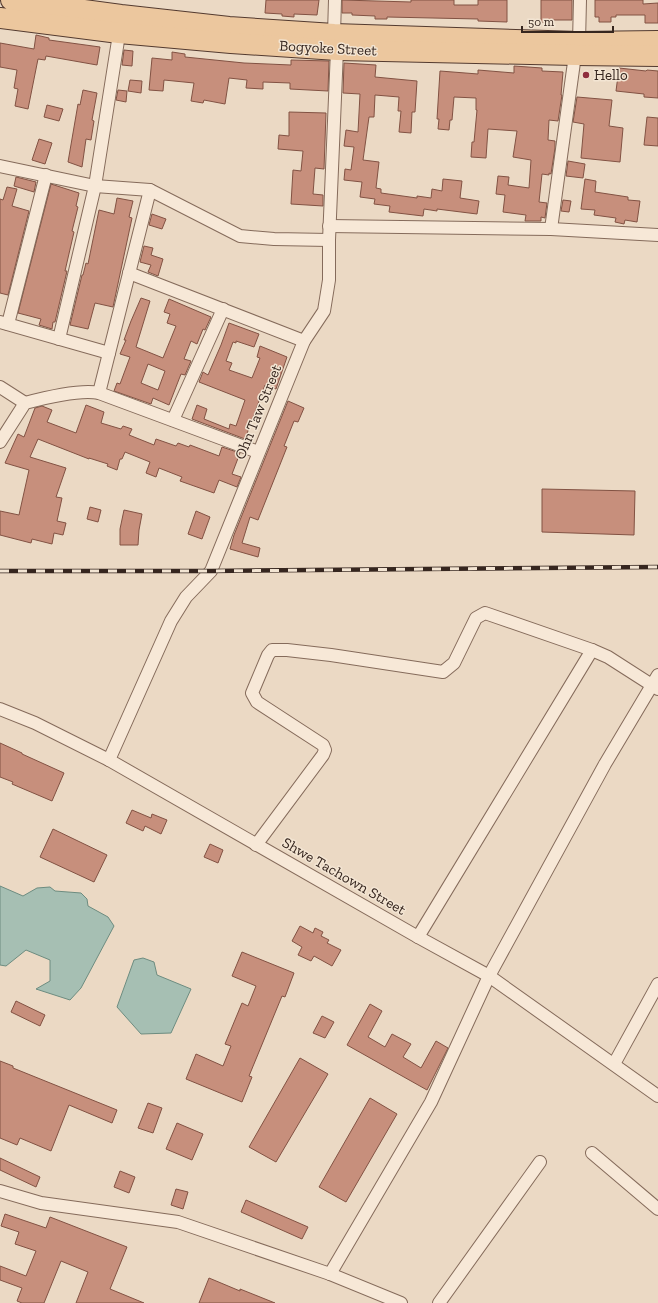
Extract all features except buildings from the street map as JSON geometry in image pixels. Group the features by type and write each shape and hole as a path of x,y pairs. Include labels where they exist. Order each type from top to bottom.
{"main road":[{"name":"Bogyoke Street","path":"11,0 33,2 120,24"},
{"name":"Bogyoke Street","path":"0,18 120,24 229,27 336,42 577,48 658,56"},
{"name":"Bogyoke Street","path":"577,48 658,41"}],"street":[{"name":"Ohn Taw Street","path":"109,760 171,620 186,597 211,571 304,341 324,311 329,280 329,226 336,42 335,0"},
{"path":"551,229 577,48 580,0"},
{"path":"59,339 95,186 120,24"},
{"path":"0,166 95,186 150,190 240,236 274,239 329,240"},
{"path":"46,175 4,323 109,353"},
{"path":"99,392 150,190"},
{"path":"329,226 551,229 658,235"},
{"path":"129,273 304,341"},
{"path":"173,420 223,309"},
{"path":"0,387 25,403"},
{"path":"0,442 25,403 45,398 91,391 99,392 258,452"},
{"path":"256,844 323,755 325,750 323,745 257,702 252,693 268,655 272,650 287,650 443,672 454,663 476,618 485,613 592,650 656,683 601,771 489,976 431,1102 330,1274"},
{"path":"418,937 592,650"},
{"name":"Shwe Tachown Street","path":"0,709 35,723 109,760 489,976 658,1096"},
{"path":"614,1064 658,984"},
{"path":"592,1153 658,1209"},
{"path":"439,1303 540,1162"},
{"path":"0,1191 41,1203 178,1222 330,1274 401,1303"}],"shaded area":[{"path":"0,886 23,896 37,888 50,887 55,891 81,893 87,899 88,906 108,917 114,926 81,988 70,1000 36,989 50,981 50,960 26,950 6,966 0,965"},
{"path":"143,958 154,962 157,975 191,989 171,1033 141,1034 117,1007 134,960"}],"railway":[{"path":"0,571 211,571 658,567"}],"place":[{"name":"Hello","path":"586,75"}]}
